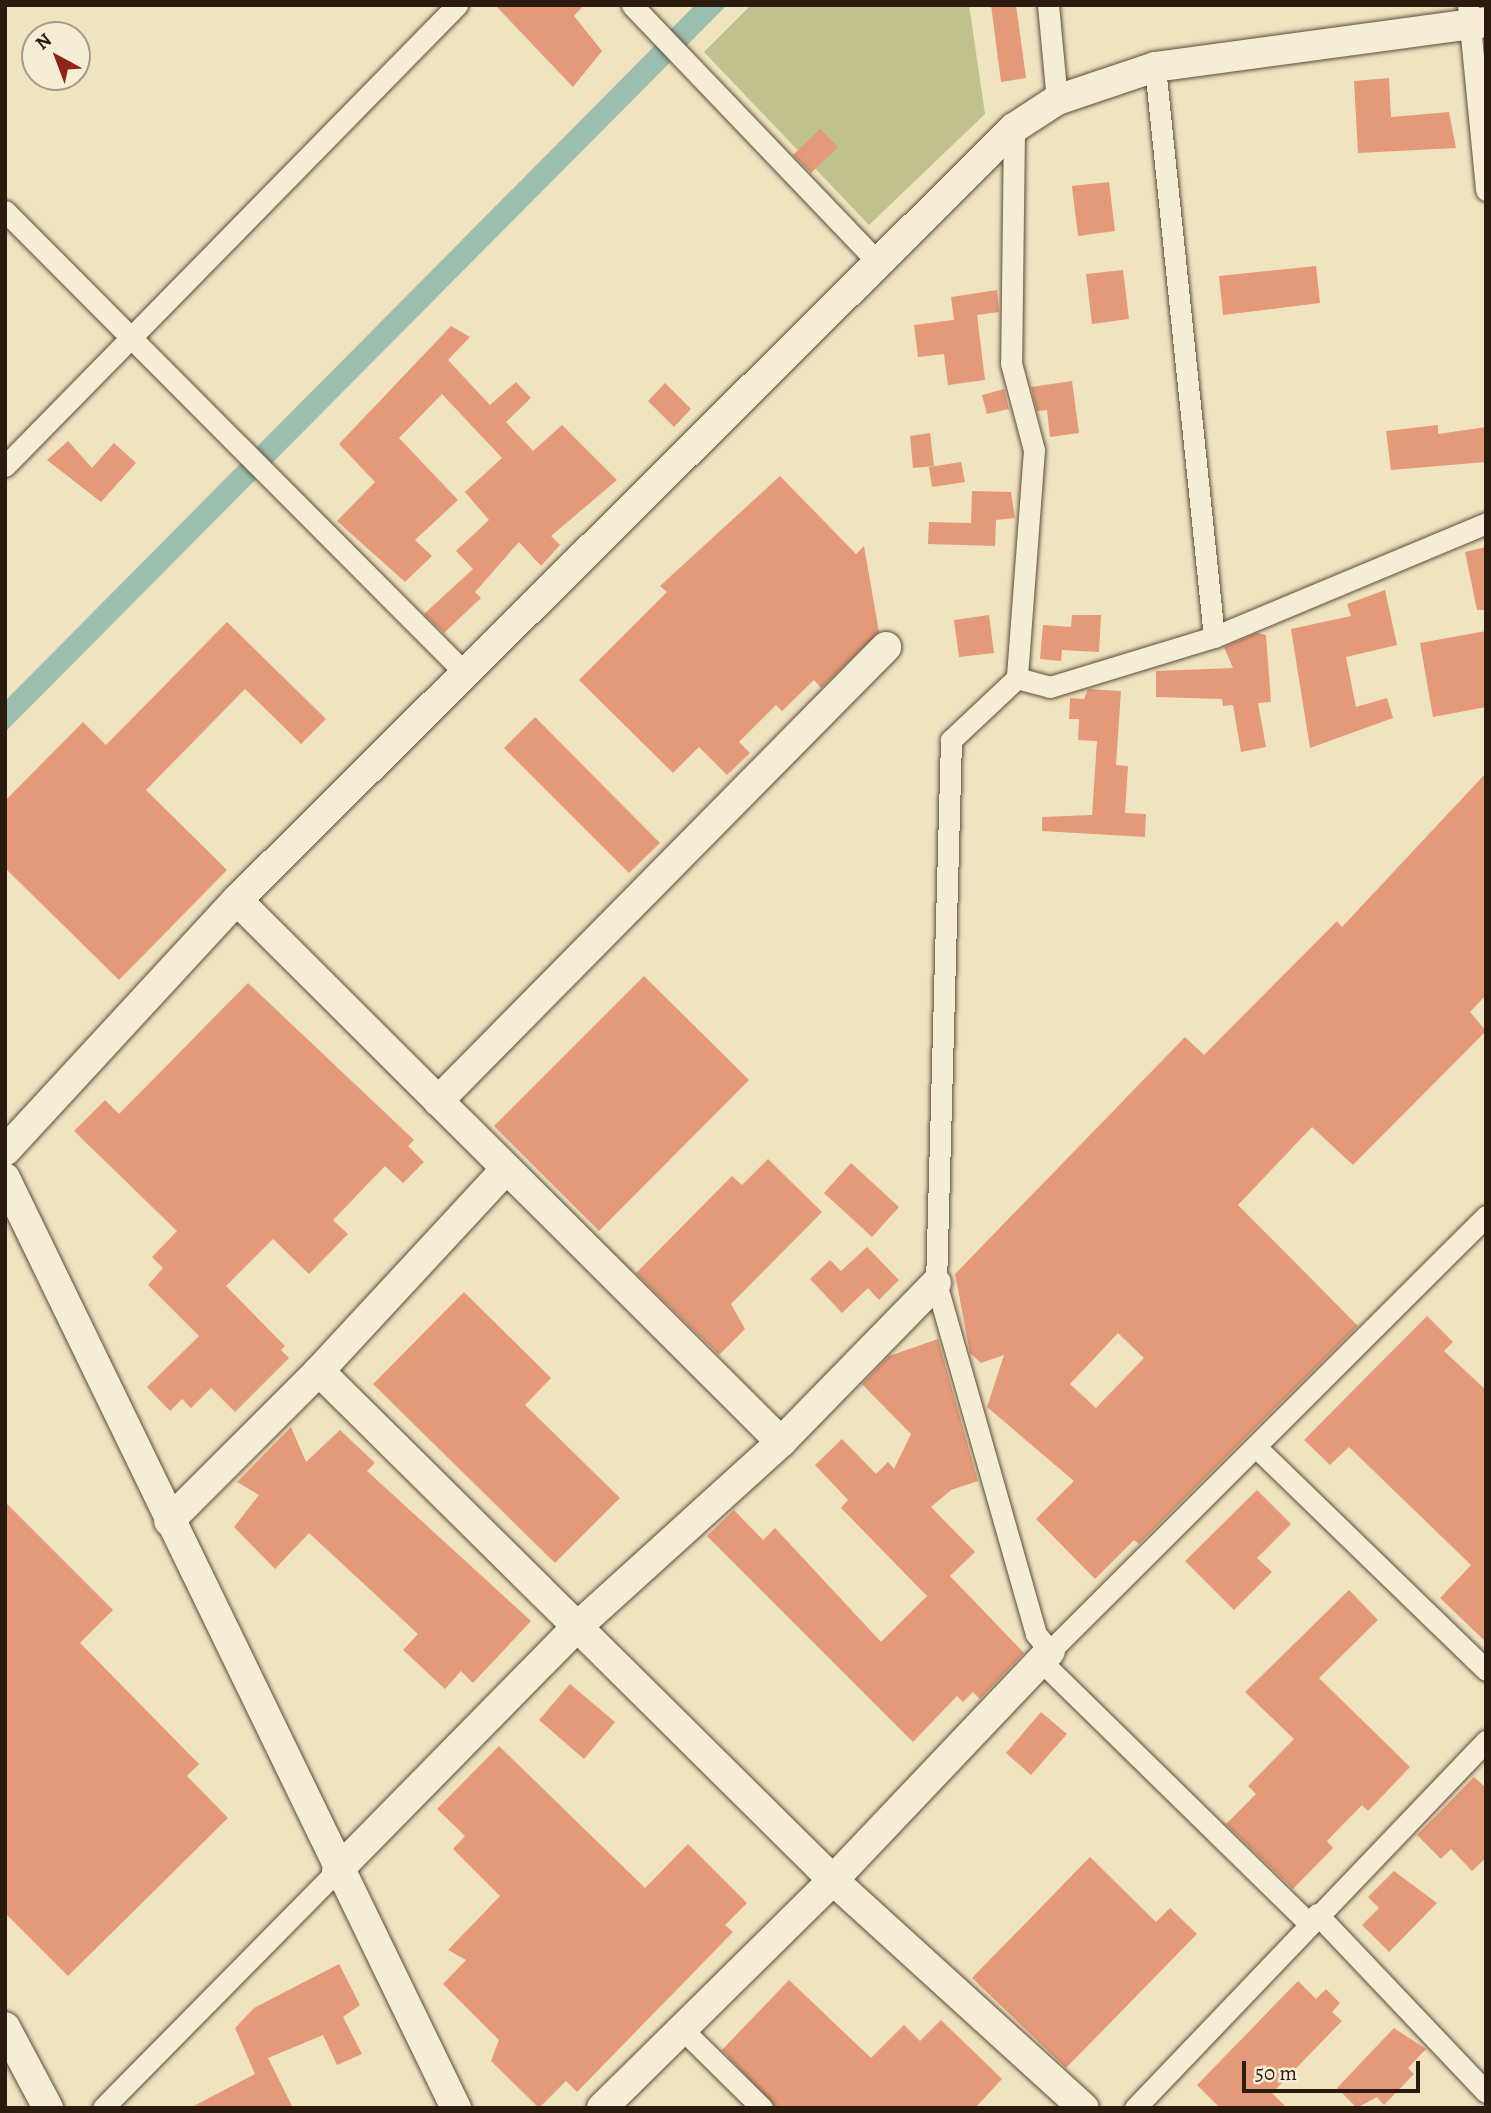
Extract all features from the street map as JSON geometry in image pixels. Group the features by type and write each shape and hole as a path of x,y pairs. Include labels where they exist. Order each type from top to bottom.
{"street":[{"path":"5,466 457,5"},
{"path":"632,5 685,55 876,260"},
{"path":"1048,5 1057,100"},
{"path":"5,1151 237,900 467,675 876,260 1014,128 1057,100 1155,67 1475,17 1486,190"},
{"path":"1155,67 1213,637"},
{"path":"1014,128 1011,363 1034,450 1017,678 951,740 936,1283 1036,1634 1046,1656 1486,2092"},
{"path":"5,211 129,341 247,448 467,675"},
{"path":"1017,678 1050,687 1213,637 1486,523"},
{"path":"438,1101 886,647"},
{"path":"237,900 780,1442"},
{"path":"169,1521 319,1371 506,1169"},
{"path":"5,1178 337,1871 456,2108"},
{"path":"602,2108 833,1880 1046,1656 1258,1449 1486,1216"},
{"path":"103,2108 576,1628 780,1442 936,1283"},
{"path":"319,1371 833,1880 1084,2108"},
{"path":"1258,1449 1486,1671"},
{"path":"1135,2108 1486,1741"},
{"path":"5,2027 48,2108"},
{"path":"683,2030 762,2108"}],"green space":[{"path":"751,5 969,5 985,114 869,225 704,52"}],"shaded area":[{"path":"695,5 727,5 5,732 5,701"}],"building":[{"path":"495,5 584,5 574,16 602,51 573,87"},
{"path":"991,5 1016,5 1026,78 1001,82"},
{"path":"1389,78 1391,117 1449,112 1456,148 1358,153 1354,81"},
{"path":"820,129 838,147 811,173 793,155"},
{"path":"1109,182 1115,231 1078,236 1072,186"},
{"path":"1316,266 1320,303 1223,315 1219,276"},
{"path":"1123,270 1129,319 1092,324 1086,274"},
{"path":"997,290 999,312 977,315 985,380 948,385 944,354 918,357 914,325 954,320 951,297"},
{"path":"451,326 470,337 448,360 490,405 516,382 531,398 506,422 533,451 562,425 617,480 551,536 560,545 541,566 519,542 475,592 481,598 444,633 424,614 473,569 456,551 489,520 465,492 502,458 442,394 399,438 458,500 415,540 432,556 405,582 337,521 375,482 339,444"},
{"path":"1072,381 1079,433 1050,437 1047,410 1037,411 1031,387"},
{"path":"665,383 691,409 674,427 648,401"},
{"path":"1004,389 1009,409 987,414 982,395"},
{"path":"1438,425 1438,434 1486,427 1486,462 1391,470 1386,431"},
{"path":"930,433 934,466 913,468 910,436"},
{"path":"68,441 92,468 114,443 136,463 101,502 47,460"},
{"path":"961,462 965,482 932,487 929,467"},
{"path":"780,476 856,554 864,546 879,632 821,688 814,680 782,711 776,705 739,742 750,753 727,775 699,747 673,773 579,680 667,592 660,586"},
{"path":"972,491 1011,492 1015,518 996,520 995,546 928,544 929,522 971,523"},
{"path":"1486,547 1486,610 1477,610 1465,552"},
{"path":"1385,590 1397,645 1346,657 1356,707 1387,698 1393,718 1310,748 1291,629 1351,616 1347,604"},
{"path":"989,615 994,653 959,657 954,620"},
{"path":"1072,615 1101,615 1099,652 1062,650 1061,661 1040,659 1043,625 1071,627"},
{"path":"227,622 326,719 301,744 245,689 146,790 227,870 119,980 5,868 5,801 83,722 106,745"},
{"path":"1486,631 1486,707 1433,717 1420,643"},
{"path":"1257,633 1266,635 1271,702 1258,703 1266,747 1241,752 1233,705 1223,706 1222,699 1156,697 1156,671 1233,668 1224,647"},
{"path":"1088,689 1121,691 1116,765 1128,766 1125,813 1146,814 1145,837 1042,831 1042,817 1092,815 1097,741 1078,740 1079,719 1069,719 1070,698 1084,699"},
{"path":"535,717 660,843 629,873 504,748"},
{"path":"1486,773 1486,995 1470,1012 1486,1031 1353,1165 1312,1127 1238,1205 1358,1326 1139,1544 1134,1540 1095,1579 1036,1519 1074,1481 987,1407 1004,1355 981,1363 970,1353 955,1274 1185,1037 1204,1055 1337,921 1342,927","holes":["1118,1333 1144,1358 1096,1408 1070,1384"]},
{"path":"644,976 749,1080 599,1231 494,1126"},
{"path":"248,983 414,1140 408,1146 424,1162 403,1183 385,1166 333,1220 348,1234 309,1274 273,1239 226,1286 285,1346 281,1350 289,1358 235,1412 211,1388 191,1408 182,1399 170,1411 147,1387 199,1336 148,1285 163,1268 152,1257 177,1231 74,1131 105,1100 119,1114"},
{"path":"768,1159 822,1212 731,1304 745,1329 719,1355 636,1273 732,1176 742,1185"},
{"path":"851,1163 899,1207 872,1237 824,1193"},
{"path":"867,1247 899,1280 879,1300 868,1288 842,1313 810,1279 830,1260 841,1271"},
{"path":"464,1292 551,1378 525,1405 620,1498 555,1563 373,1384"},
{"path":"1427,1316 1453,1342 1444,1351 1486,1390 1486,1642 1440,1598 1471,1565 1349,1447 1330,1465 1304,1440"},
{"path":"938,1339 978,1481 951,1490 931,1507 975,1552 950,1576 1024,1653 980,1699 973,1692 963,1702 957,1696 913,1742 707,1536 734,1510 763,1540 775,1528 881,1642 927,1596 841,1508 848,1500 815,1465 842,1439 876,1474 888,1462 894,1469 911,1434 862,1384 889,1356"},
{"path":"291,1427 306,1462 340,1430 375,1463 367,1471 531,1621 473,1683 461,1671 445,1689 403,1650 418,1634 309,1533 275,1569 234,1527 259,1495 237,1482"},
{"path":"1257,1490 1291,1524 1257,1558 1272,1572 1234,1610 1185,1561"},
{"path":"5,1502 113,1610 80,1643 199,1764 187,1776 228,1818 68,1976 5,1913"},
{"path":"1349,1590 1378,1620 1319,1678 1410,1767 1368,1811 1362,1805 1327,1841 1333,1848 1293,1889 1226,1824 1256,1794 1248,1786 1294,1739 1245,1692"},
{"path":"570,1684 615,1722 584,1759 539,1720"},
{"path":"1041,1712 1067,1734 1031,1775 1006,1753"},
{"path":"499,1746 645,1888 688,1844 747,1903 725,1925 733,1932 577,2092 566,2081 539,2108 491,2061 499,2040 443,1984 466,1960 448,1950 500,1896 453,1849 465,1836 437,1809"},
{"path":"1474,1777 1486,1788 1486,1858 1472,1871 1451,1849 1441,1859 1417,1835"},
{"path":"1090,1857 1156,1922 1170,1908 1197,1934 1066,2068 972,1978"},
{"path":"1394,1871 1437,1903 1389,1952 1362,1925 1379,1908 1368,1897"},
{"path":"339,1964 360,2005 343,2017 362,2054 337,2065 323,2035 268,2058 293,2108 190,2108 255,2074 235,2028 254,2008"},
{"path":"789,1980 871,2058 904,2025 920,2041 941,2020 1002,2079 975,2108 776,2108 722,2050"},
{"path":"1298,1981 1316,1999 1326,1989 1340,2003 1332,2012 1342,2021 1272,2093 1287,2108 1220,2108 1197,2085"},
{"path":"1394,2028 1426,2049 1408,2068 1414,2074 1384,2105 1377,2097 1357,2108 1337,2088"}]}
